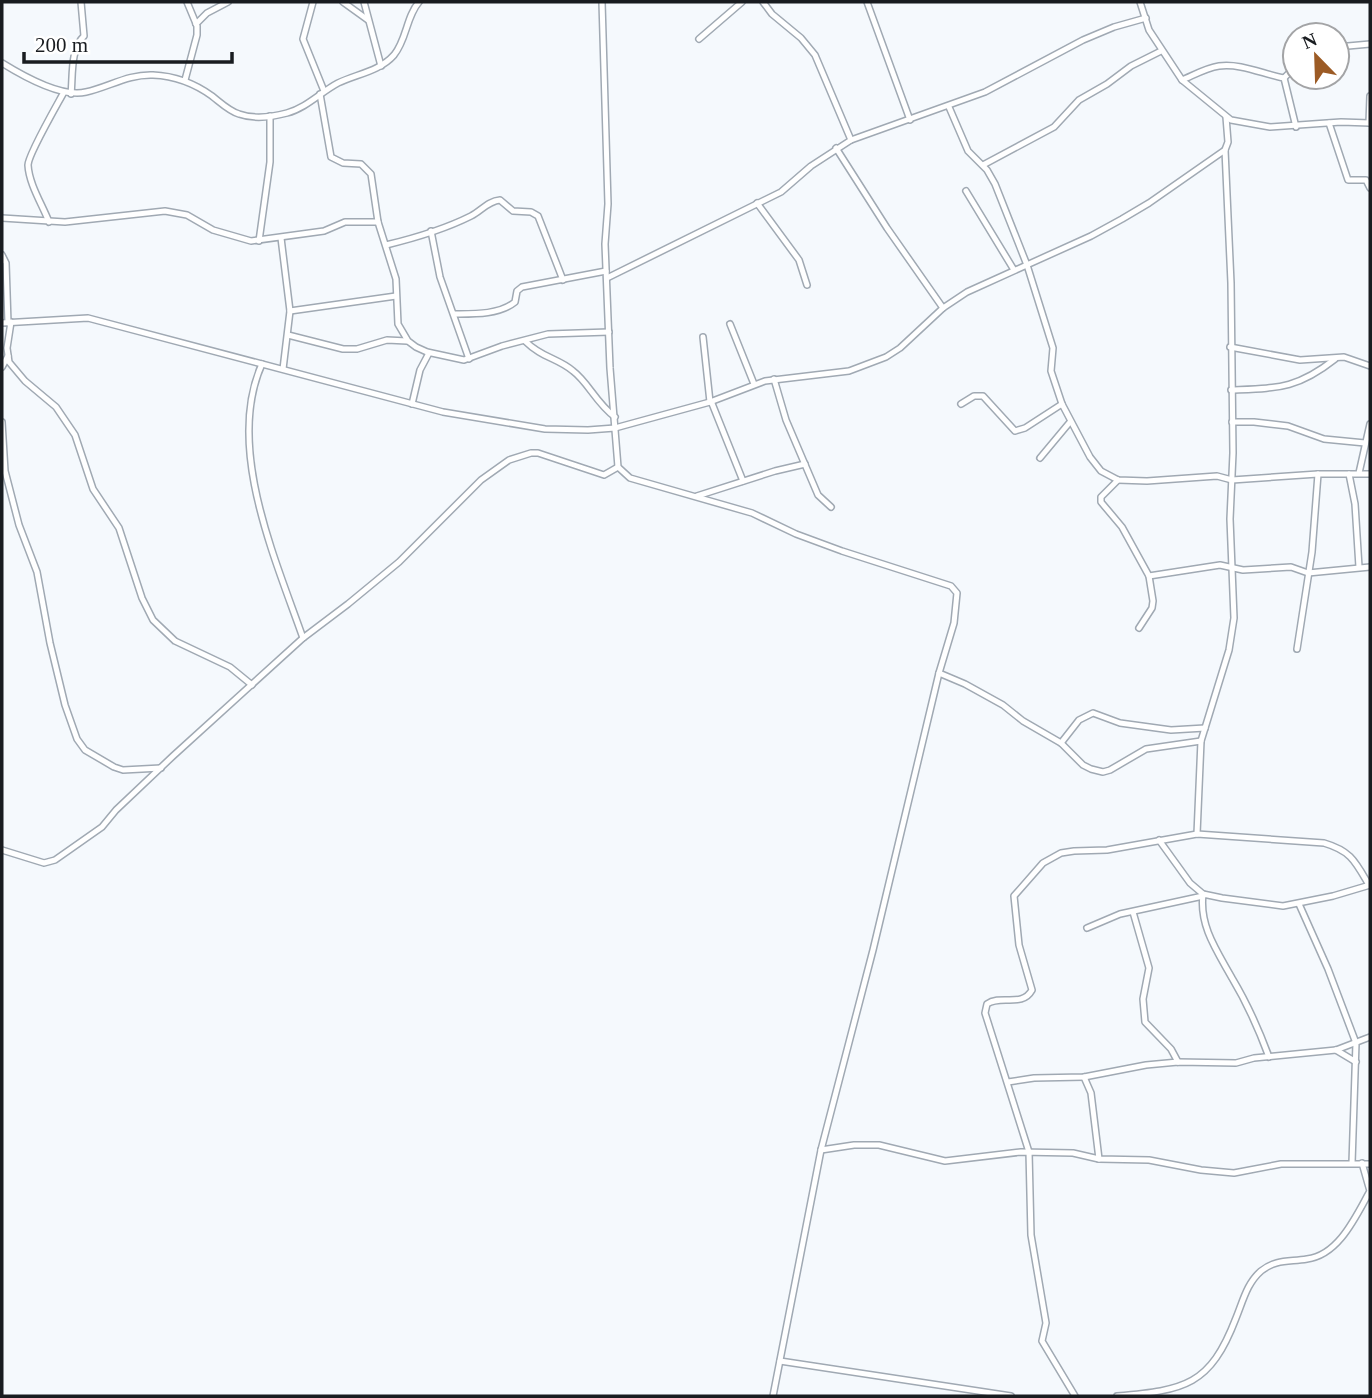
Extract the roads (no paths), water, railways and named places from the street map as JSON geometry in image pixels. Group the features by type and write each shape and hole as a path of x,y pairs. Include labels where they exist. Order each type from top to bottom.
{"street":[{"path":"49,222 28,166 31,154 67,93 75,49 84,36 81,2"},
{"path":"185,80 197,35 196,24 187,2"},
{"path":"196,24 207,13 228,2"},
{"path":"313,2 303,39 322,93 329,154 333,160 367,167 373,183 378,222 396,279 398,324 408,341"},
{"path":"343,2 368,20"},
{"path":"364,2 380,66"},
{"path":"2,63 67,93 89,92 138,75 170,77 185,80 198,87 236,113 246,116 270,116 297,109 322,93 380,66 399,49 411,15 419,2"},
{"path":"603,2 608,204 605,244 618,467 630,478 761,517 796,534 842,551 951,586 957,593 958,601 876,939 821,1150 773,1396"},
{"path":"699,39 742,2"},
{"path":"763,2 815,55 827,78 851,141"},
{"path":"866,2 910,120"},
{"path":"1140,2 1149,30 1182,80 1231,120 1265,127 1370,123 1370,96"},
{"path":"454,314 503,309 514,302 520,288 606,275 781,192 836,148 985,92 1083,40 1146,18"},
{"path":"1351,46 1370,44"},
{"path":"983,165 1055,127 1079,100 1131,66 1161,51"},
{"path":"1182,80 1206,69 1224,66 1281,77"},
{"path":"1287,91 1296,127"},
{"path":"948,107 968,151 983,165 995,184 1027,265 1053,348 1051,371 1062,404 1070,422 1101,471 1118,480 1147,481 1217,476 1232,480 1318,474 1370,474"},
{"path":"259,241 270,162 270,116"},
{"path":"1197,834 1201,741 1233,634 1230,519 1231,283 1226,117"},
{"path":"1329,123 1348,180 1365,180 1370,188"},
{"path":"836,148 943,307"},
{"path":"7,323 88,318 443,412 516,426 588,430 615,428 711,402 754,384 774,379 833,373 866,365 900,348 943,307 967,292 1091,236 1131,214 1225,150"},
{"path":"966,191 1014,270"},
{"path":"386,245 470,217 496,200 502,201 513,211 535,213 563,280"},
{"path":"757,203 799,260 807,285"},
{"path":"2,218 49,222 164,211 187,215 213,230 240,240 259,241 324,231 345,222 378,222"},
{"path":"431,231 440,277 469,359"},
{"path":"281,238 289,311 283,369"},
{"path":"2,255 6,264 8,356 18,373 56,407 75,435 93,489 119,528 142,598 153,620 174,641 222,662 252,685"},
{"path":"289,311 396,296"},
{"path":"730,324 754,384"},
{"path":"288,335 343,349 356,349 387,340 408,341 429,353 469,359 502,346 559,333 609,332"},
{"path":"703,337 711,402 743,481"},
{"path":"525,341 542,356 576,373 598,404 615,418"},
{"path":"1230,347 1300,360 1337,357 1370,366"},
{"path":"412,404 420,370 429,353"},
{"path":"2,367 8,356"},
{"path":"1231,390 1291,385 1313,376 1337,357"},
{"path":"262,364 252,390 251,477 270,543 303,638"},
{"path":"774,379 786,420 818,495 831,507"},
{"path":"961,404 974,396 983,396 1015,430 1025,428 1062,404"},
{"path":"2,422 5,471 19,525 37,572 50,643 65,705 77,739 85,750 114,767 123,770 161,768"},
{"path":"1040,458 1070,422"},
{"path":"1232,422 1288,426 1324,439 1365,443"},
{"path":"1359,473 1370,424"},
{"path":"2,850 44,863 55,860 102,827 116,810 303,638 379,579 481,480 509,460 531,453 604,475 618,467"},
{"path":"697,496 805,464"},
{"path":"1297,649 1304,618 1312,552 1318,474"},
{"path":"1349,474 1355,504 1359,568"},
{"path":"1118,480 1101,498 1101,502 1115,517 1149,576 1152,608 1139,628"},
{"path":"1149,576 1220,565 1255,571 1291,567 1308,573 1370,568"},
{"path":"939,673 995,701 1061,743 1083,765 1103,772 1120,766 1146,749 1201,741"},
{"path":"1061,743 1079,720 1093,713 1120,723 1171,730 1205,728"},
{"path":"1075,1396 1042,1341 1046,1322 1031,1235 1029,1152 985,1013 987,1004 993,1000 1019,1000 1029,996 1032,990 1019,945 1014,896 1043,863 1061,853 1107,850 1197,834 1324,843 1343,849 1369,885 1299,904 1264,904 1203,895 1111,917 1087,928"},
{"path":"1159,840 1190,883 1203,895 1203,918 1210,938 1237,987 1269,1057"},
{"path":"1299,904 1328,969 1356,1043 1352,1163"},
{"path":"1133,912 1149,968 1143,999 1145,1023 1171,1049 1178,1062"},
{"path":"1008,1082 1034,1078 1084,1077 1178,1062 1236,1063 1336,1050 1370,1037"},
{"path":"1336,1050 1356,1062"},
{"path":"1084,1077 1091,1093 1099,1159"},
{"path":"821,1150 854,1145 879,1145 945,1161 1029,1152 1073,1153 1099,1159 1149,1160 1234,1173 1280,1164 1370,1164"},
{"path":"1117,1396 1184,1385 1195,1380 1211,1366 1232,1329 1250,1284 1259,1273 1281,1260 1305,1260 1322,1254 1348,1230 1370,1191 1362,1163"},
{"path":"780,1361 1012,1396"}]}
